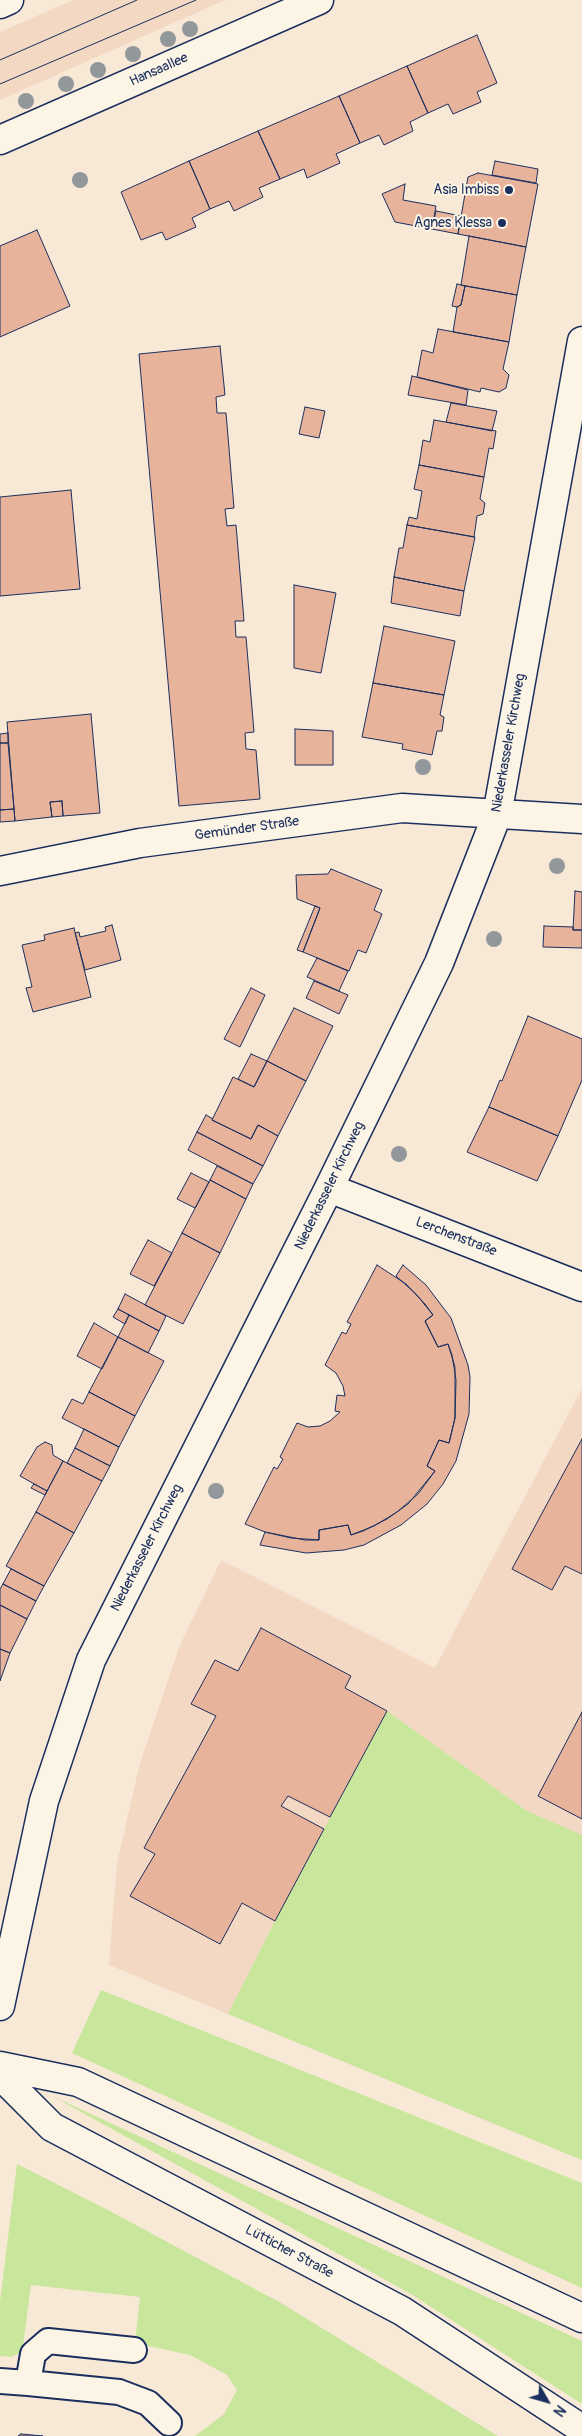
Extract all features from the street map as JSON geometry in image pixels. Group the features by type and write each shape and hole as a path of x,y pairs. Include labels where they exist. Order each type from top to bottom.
{"street":[{"path":"0,4 9,0"},
{"name":"Hansaallee","path":"0,140 319,0"},
{"name":"Niederkasseler Kirchweg","path":"0,2006 44,1801 91,1660 330,1188 439,962 497,815 582,341"},
{"name":"Gemünder Straße","path":"0,871 140,843 402,808 582,819"},
{"name":"Lerchenstraße","path":"330,1188 582,1286"},
{"path":"0,2066 78,2082 582,2318"},
{"name":"Lütticher Straße","path":"0,2075 52,2127 402,2311 582,2429"}],"lane":[{"path":"28,2383 33,2354 48,2342 134,2350"},
{"path":"0,2381 119,2392 148,2403 169,2422"}],"shaded area":[{"path":"73,0 225,0 0,100 0,32"},
{"path":"582,1388 582,2160 109,1965 117,1863 140,1763 180,1645 221,1560 435,1668"}],"green space":[{"path":"387,1711 527,1811 582,1835 582,2160 228,2014 275,1921"},
{"path":"101,1990 582,2183 582,2288 72,2053"},
{"path":"52,2096 582,2341 582,2404 411,2294"},
{"path":"17,2164 106,2209 281,2303 498,2436 195,2436 224,2414 237,2390 227,2375 190,2355 135,2343 140,2297 31,2285 23,2346 20,2353 11,2357 0,2356 0,2302"}],"building":[{"path":"477,35 497,83 477,92 481,102 453,114 448,104 428,113 407,66"},
{"path":"407,66 428,113 410,122 413,131 384,145 379,135 360,143 339,96"},
{"path":"339,96 360,143 336,154 340,163 307,178 304,169 280,179 258,131"},
{"path":"258,131 280,179 259,188 263,197 234,211 229,201 210,209 189,161"},
{"path":"189,161 210,209 192,218 196,227 166,240 162,232 141,240 121,192"},
{"path":"495,161 538,169 536,183 492,175"},
{"path":"478,173 538,184 526,247 458,234 468,177"},
{"path":"405,184 403,200 436,206 432,229 395,222 382,194"},
{"path":"436,211 461,216 458,234 432,229"},
{"path":"37,230 70,306 0,337 0,246"},
{"path":"469,236 526,247 517,295 461,285"},
{"path":"457,284 465,286 461,305 457,307 452,306"},
{"path":"465,286 517,295 509,342 453,332 457,307 461,305"},
{"path":"438,329 509,342 503,369 509,375 506,388 499,392 481,388 480,392 417,377 422,350 433,353"},
{"path":"220,346 225,395 216,397 217,413 226,413 234,508 225,509 227,526 236,525 244,621 235,621 236,637 246,637 254,732 245,733 246,749 256,750 260,799 179,806 139,354"},
{"path":"412,376 468,390 466,405 408,395"},
{"path":"451,403 497,411 492,431 446,422"},
{"path":"305,407 325,411 319,438 299,434"},
{"path":"434,420 496,431 493,449 489,448 484,477 419,465 423,440 430,442"},
{"path":"419,465 484,477 480,499 485,503 483,514 477,516 474,537 407,525 409,517 417,519 422,491 414,489"},
{"path":"71,490 80,589 0,596 0,497"},
{"path":"407,525 475,537 464,591 394,577 399,548 403,548"},
{"path":"394,577 464,591 460,616 391,603"},
{"path":"294,585 336,593 321,673 294,668"},
{"path":"384,626 455,641 444,695 373,683"},
{"path":"373,683 444,695 440,715 444,717 442,731 437,731 432,755 402,749 403,744 362,737"},
{"path":"91,714 100,813 63,816 62,801 50,802 52,817 15,821 7,722"},
{"path":"295,729 333,731 333,765 295,765"},
{"path":"8,733 8,743 0,743 0,734"},
{"path":"0,743 8,743 14,809 0,810"},
{"path":"62,801 63,816 52,817 50,802"},
{"path":"14,809 15,821 0,822 0,810"},
{"path":"331,869 382,890 374,910 382,914 366,953 358,950 349,971 303,952 320,908 297,899 296,875 328,874"},
{"path":"575,891 582,892 582,930 573,930"},
{"path":"315,906 320,908 303,952 297,950"},
{"path":"112,925 121,960 85,970 75,933 79,932 80,937 106,931 105,927"},
{"path":"544,926 573,927 573,930 582,930 582,948 543,947"},
{"path":"74,928 91,997 33,1012 26,988 32,987 22,945 45,940 44,935"},
{"path":"317,958 348,971 339,991 307,977"},
{"path":"314,981 348,995 339,1014 306,998"},
{"path":"251,988 265,995 240,1047 224,1039"},
{"path":"294,1008 333,1026 306,1081 267,1061"},
{"path":"528,1016 582,1039 582,1080 558,1136 489,1107 500,1080 502,1081"},
{"path":"251,1054 267,1061 254,1087 238,1079"},
{"path":"267,1061 306,1081 278,1136 258,1125 251,1139 212,1120 233,1077 254,1087"},
{"path":"489,1107 558,1136 537,1181 467,1152"},
{"path":"206,1115 212,1120 251,1139 258,1125 278,1136 263,1166 197,1132"},
{"path":"197,1132 263,1166 253,1184 188,1150"},
{"path":"217,1166 253,1184 246,1199 210,1180"},
{"path":"191,1173 209,1182 195,1208 177,1199"},
{"path":"210,1180 246,1199 220,1253 182,1233"},
{"path":"182,1233 220,1253 183,1324 145,1305"},
{"path":"148,1240 172,1253 154,1286 130,1274"},
{"path":"377,1265 406,1284 425,1304 433,1315 425,1321 438,1347 448,1344 452,1355 456,1380 455,1418 449,1443 439,1440 427,1466 435,1471 418,1494 397,1512 374,1526 351,1535 348,1525 319,1530 319,1540 291,1538 265,1532 245,1524 274,1467 277,1469 283,1459 280,1457 297,1423 308,1427 320,1426 330,1421 340,1412 335,1411 337,1395 345,1396 343,1386 336,1373 325,1365 342,1332 346,1334 351,1324 347,1322"},
{"path":"403,1265 426,1285 451,1318 468,1365 470,1377 469,1414 456,1461 443,1484 427,1504 401,1525 364,1545 344,1550 306,1553 260,1545 265,1532 305,1540 319,1540 319,1530 348,1525 351,1535 363,1531 387,1519 408,1504 435,1471 427,1466 439,1440 449,1443 455,1418 455,1367 448,1344 438,1347 425,1321 433,1315 416,1294 396,1276"},
{"path":"125,1294 166,1316 159,1331 118,1309"},
{"path":"118,1309 129,1315 125,1324 113,1317"},
{"path":"129,1315 159,1331 148,1353 118,1337"},
{"path":"94,1323 118,1337 102,1369 77,1356"},
{"path":"118,1337 164,1361 135,1416 89,1392"},
{"path":"89,1392 135,1416 119,1447 62,1418 72,1399 83,1404"},
{"path":"84,1429 119,1447 110,1466 75,1448"},
{"path":"582,1439 582,1574 565,1566 552,1590 512,1569"},
{"path":"45,1442 52,1445 53,1455 63,1461 47,1491 20,1476 37,1447"},
{"path":"75,1448 110,1466 102,1481 67,1463"},
{"path":"63,1461 102,1481 74,1533 36,1512"},
{"path":"34,1484 47,1491 45,1495 31,1488"},
{"path":"36,1512 74,1533 44,1586 6,1566"},
{"path":"11,1569 44,1586 36,1601 3,1584"},
{"path":"3,1584 36,1601 27,1619 0,1605 0,1589"},
{"path":"0,1605 27,1619 10,1653 0,1649"},
{"path":"261,1628 351,1676 345,1688 387,1711 330,1817 288,1796 281,1806 324,1829 275,1921 242,1903 220,1944 130,1896 155,1854 144,1848 216,1716 191,1704 215,1660 238,1671"},
{"path":"0,1649 10,1653 0,1681"},
{"path":"582,1712 582,1819 538,1796"},
{"path":"21,2434 43,2436 18,2436"}],"tram line":[{"path":"0,60 137,0"},
{"path":"0,84 196,0"}],"place":[{"name":"Asia Imbiss","path":"509,190"},
{"name":"Agnes Klessa","path":"502,223"}]}
